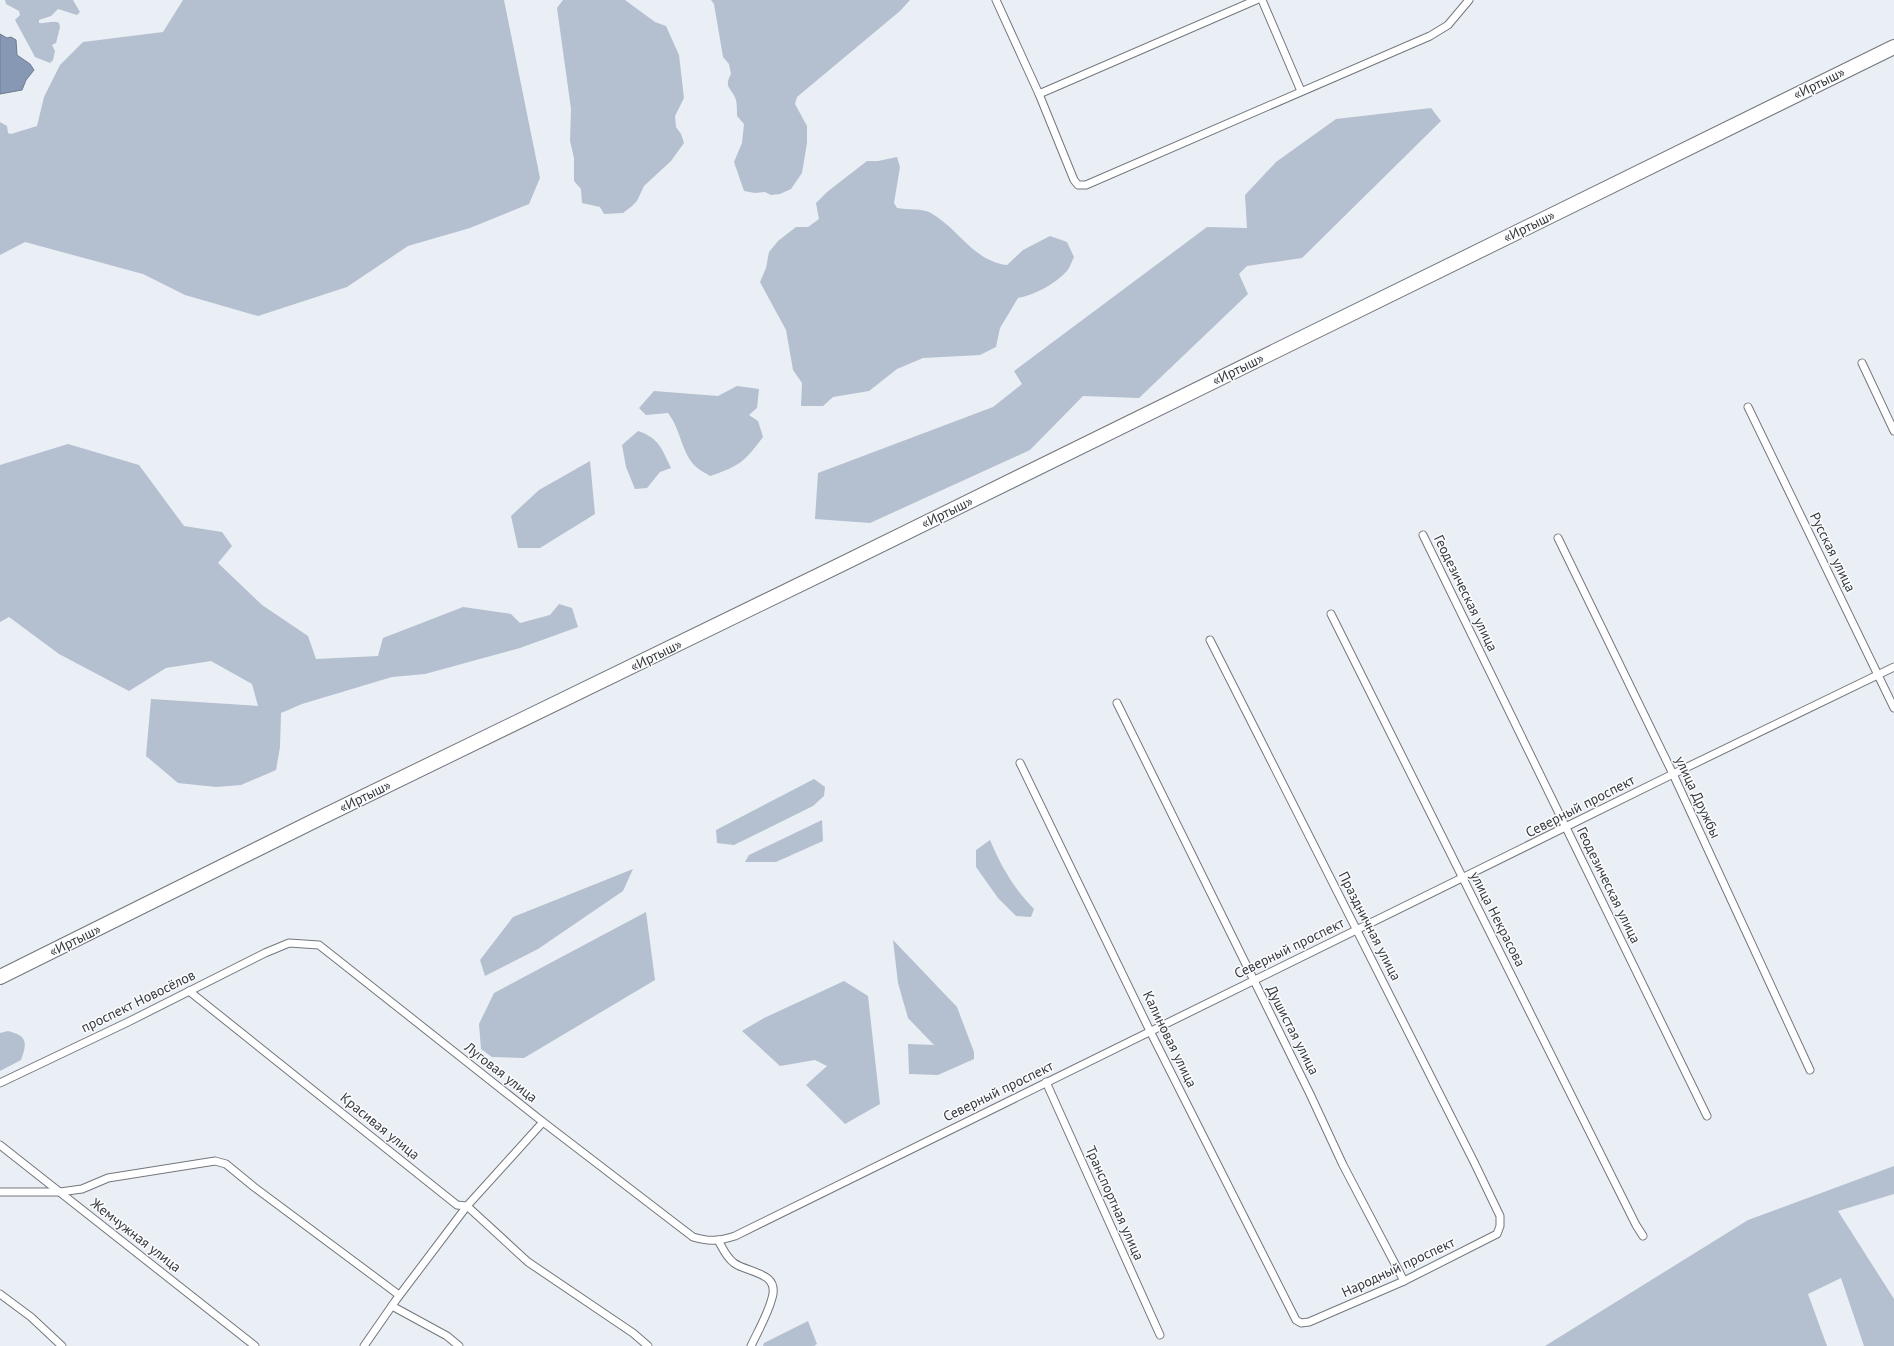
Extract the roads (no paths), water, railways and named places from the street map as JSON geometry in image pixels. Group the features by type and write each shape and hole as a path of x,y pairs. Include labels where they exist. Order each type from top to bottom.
{"highway":[{"name":"«Иртыш»","path":"0,977 327,815 1894,47"}],"street":[{"path":"996,0 1039,94 1074,180 1078,185 1086,185 1430,36 1448,25 1469,0"},
{"path":"1039,94 1256,0"},
{"path":"1262,0 1301,91"},
{"path":"1862,364 1894,431"},
{"name":"Русская улица","path":"1748,407 1894,708"},
{"name":"Геодезическая улица","path":"1423,535 1707,1116"},
{"name":"улица Дружбы","path":"1558,538 1673,774 1810,1070"},
{"name":"улица Некрасова","path":"1331,614 1636,1225 1643,1236"},
{"name":"Праздничная улица","path":"1210,640 1474,1162 1500,1216 1500,1226"},
{"name":"Северный проспект","path":"693,1237 707,1241 735,1236 1253,980 1894,667"},
{"name":"Душистая улица","path":"1117,703 1343,1164 1404,1281"},
{"name":"Калиновая улица","path":"1020,763 1150,1031 1296,1320 1301,1323"},
{"name":"проспект Новосёлов","path":"0,1083 189,991 265,952 288,943"},
{"name":"Луговая улица","path":"288,943 319,945 693,1237"},
{"name":"Красивая улица","path":"189,991 458,1205 468,1206"},
{"name":"Транспортная улица","path":"1046,1082 1160,1335"},
{"path":"364,1346 399,1295 468,1206 544,1122"},
{"name":"Жемчужная улица","path":"0,1145 255,1346"},
{"path":"0,1192 60,1192 82,1189 108,1178 215,1161 226,1164 254,1187 399,1295"},
{"path":"468,1206 528,1262 633,1333 648,1346"},
{"name":"Народный проспект","path":"1301,1323 1309,1322 1404,1281 1496,1234 1500,1226"},
{"path":"718,1240 727,1257 736,1264 768,1278 774,1288 773,1298 751,1346"},
{"path":"0,1294 31,1317 62,1346"},
{"path":"392,1306 448,1336 459,1346"}]}
